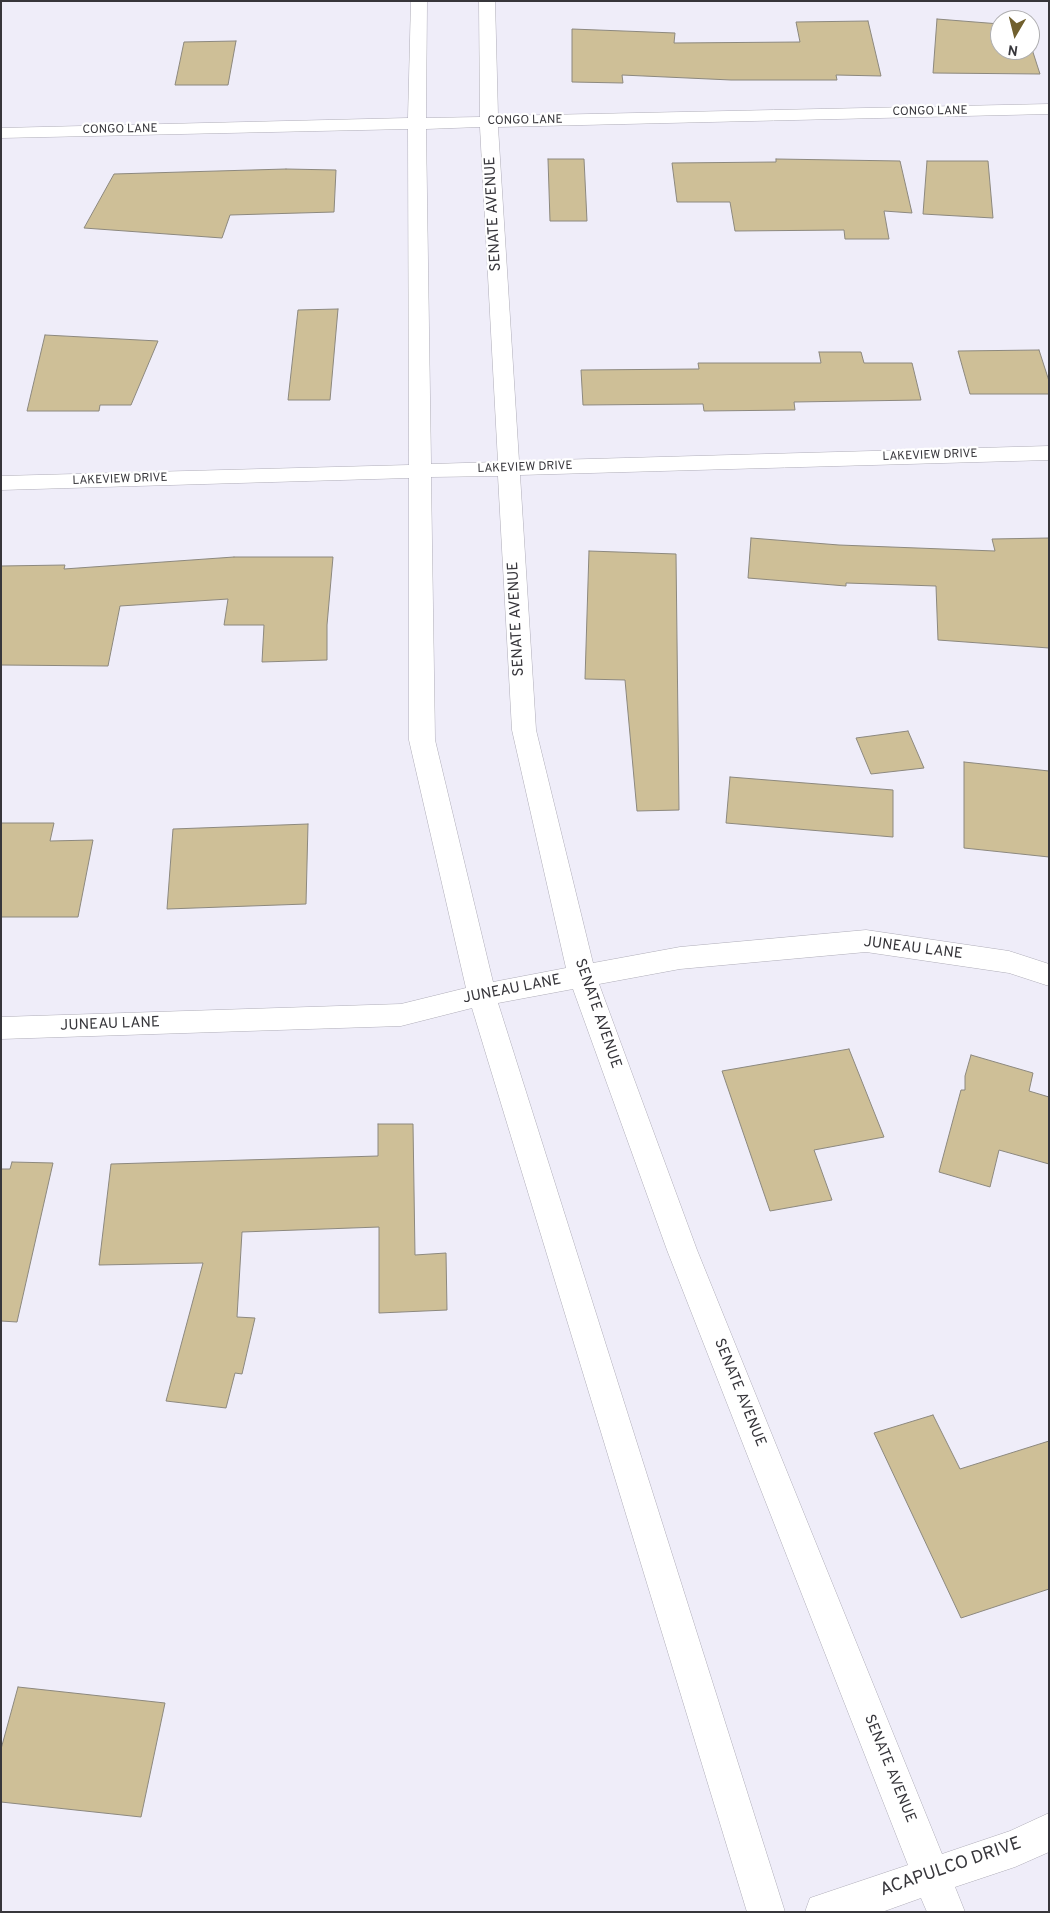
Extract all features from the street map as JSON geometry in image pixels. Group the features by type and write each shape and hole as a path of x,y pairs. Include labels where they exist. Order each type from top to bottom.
{"street":[{"path":"419,1 417,124 422,740 482,995 766,1912"},
{"name":"SENATE AVENUE","path":"487,1 489,122 524,730 582,976 682,1250 946,1912"},
{"name":"CONGO LANE","path":"1,133 1049,109"},
{"name":"LAKEVIEW DRIVE","path":"1,483 1049,453"},
{"name":"JUNEAU LANE","path":"1,1028 401,1015 482,995 680,958 866,942 1009,962 1049,975"},
{"name":"ACAPULCO DRIVE","path":"824,1912 1015,1848 1049,1832"}],"building":[{"path":"937,19 990,23 990,60 1035,60 1040,74 933,73"},
{"path":"868,21 881,76 836,75 837,80 731,80 622,75 623,83 572,82 572,29 675,33 674,43 800,42 796,22"},
{"path":"236,41 228,85 175,85 184,42"},
{"path":"548,159 584,159 587,221 550,221"},
{"path":"776,159 900,161 912,213 884,211 889,239 845,239 844,230 735,231 730,202 677,202 672,163 776,162"},
{"path":"927,161 988,161 993,218 923,214"},
{"path":"286,169 336,170 334,212 230,215 222,238 84,228 114,174"},
{"path":"338,309 330,400 288,400 298,310"},
{"path":"45,335 158,341 131,405 100,405 99,411 27,411"},
{"path":"1039,350 1049,381 1049,394 970,394 958,351"},
{"path":"819,352 861,352 864,363 912,363 921,400 794,402 795,410 704,411 703,404 583,405 581,370 699,369 698,363 821,363"},
{"path":"751,538 839,545 995,551 992,539 1049,538 1049,648 938,640 936,586 846,583 846,586 748,578"},
{"path":"589,551 676,554 679,810 637,811 625,680 585,679"},
{"path":"234,557 333,557 327,625 327,660 262,662 264,625 224,625 228,599 120,606 108,666 1,665 1,566 65,565 64,569"},
{"path":"908,731 924,768 871,774 856,738"},
{"path":"964,762 1049,771 1049,857 964,848"},
{"path":"730,777 893,790 893,837 726,823"},
{"path":"1,823 54,823 50,841 93,840 78,917 1,917"},
{"path":"308,824 306,904 167,909 173,829"},
{"path":"849,1049 884,1137 814,1150 832,1200 770,1211 722,1071"},
{"path":"971,1055 1033,1073 1029,1091 1049,1097 1049,1164 999,1150 990,1187 939,1172 961,1090 965,1090 965,1076"},
{"path":"378,1124 413,1124 415,1255 446,1253 447,1310 379,1313 379,1227 242,1232 237,1317 255,1318 242,1374 235,1373 226,1408 166,1401 203,1263 99,1265 111,1164 378,1156"},
{"path":"12,1162 53,1163 17,1322 1,1321 1,1169 10,1169"},
{"path":"933,1415 960,1469 1049,1441 1049,1589 961,1618 874,1433"},
{"path":"18,1687 165,1703 141,1817 1,1802 1,1749"}]}
